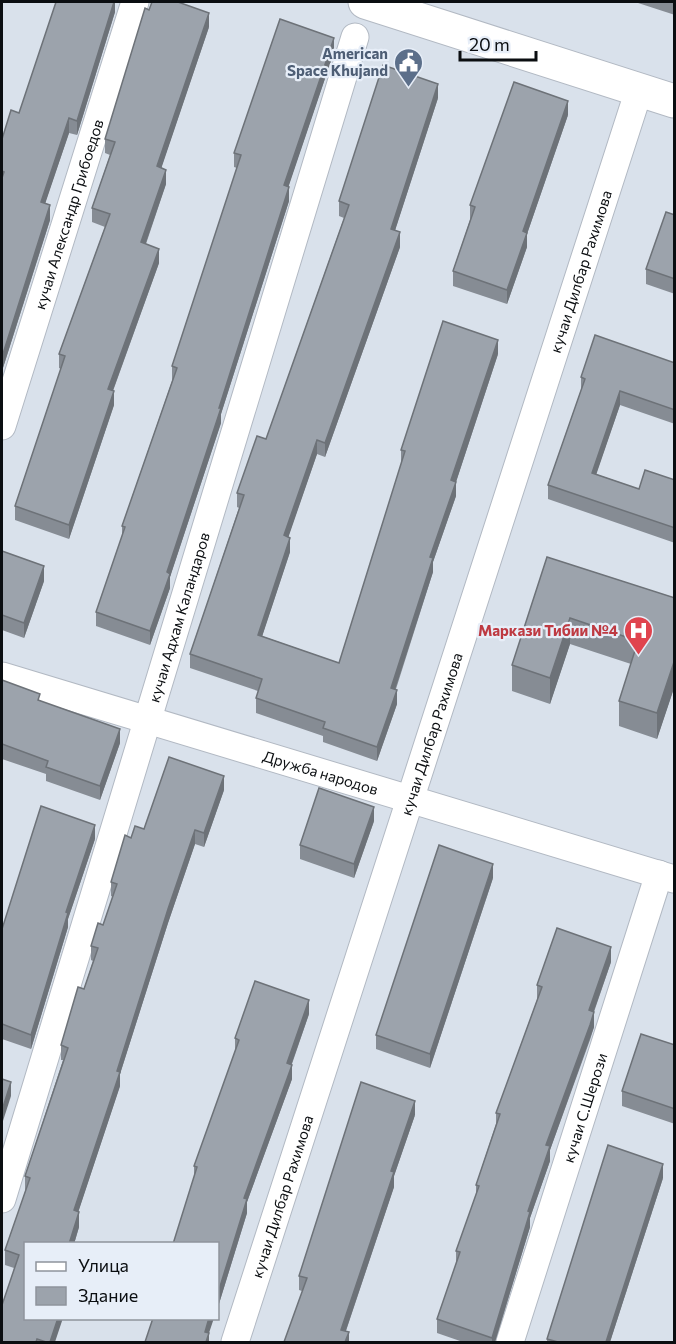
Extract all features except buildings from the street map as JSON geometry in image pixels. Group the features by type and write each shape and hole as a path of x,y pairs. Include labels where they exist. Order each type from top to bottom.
{"main road":[{"path":"365,2 675,101"}],"street":[{"name":"кучаи Александр Грибоедов","path":"2,426 135,2"},
{"name":"кучаи Адхам Каландаров","path":"2,1199 355,37"},
{"name":"кучаи Дилбар Рахимова","path":"235,1342 639,90"},
{"name":"Дружба народов","path":"2,676 667,876"},
{"name":"кучаи С.Шерози","path":"510,1342 667,876"}],"place":[{"name":"American Space Khujand","path":"409,88"},
{"name":"Маркази Тибии №4","path":"639,656"}]}
